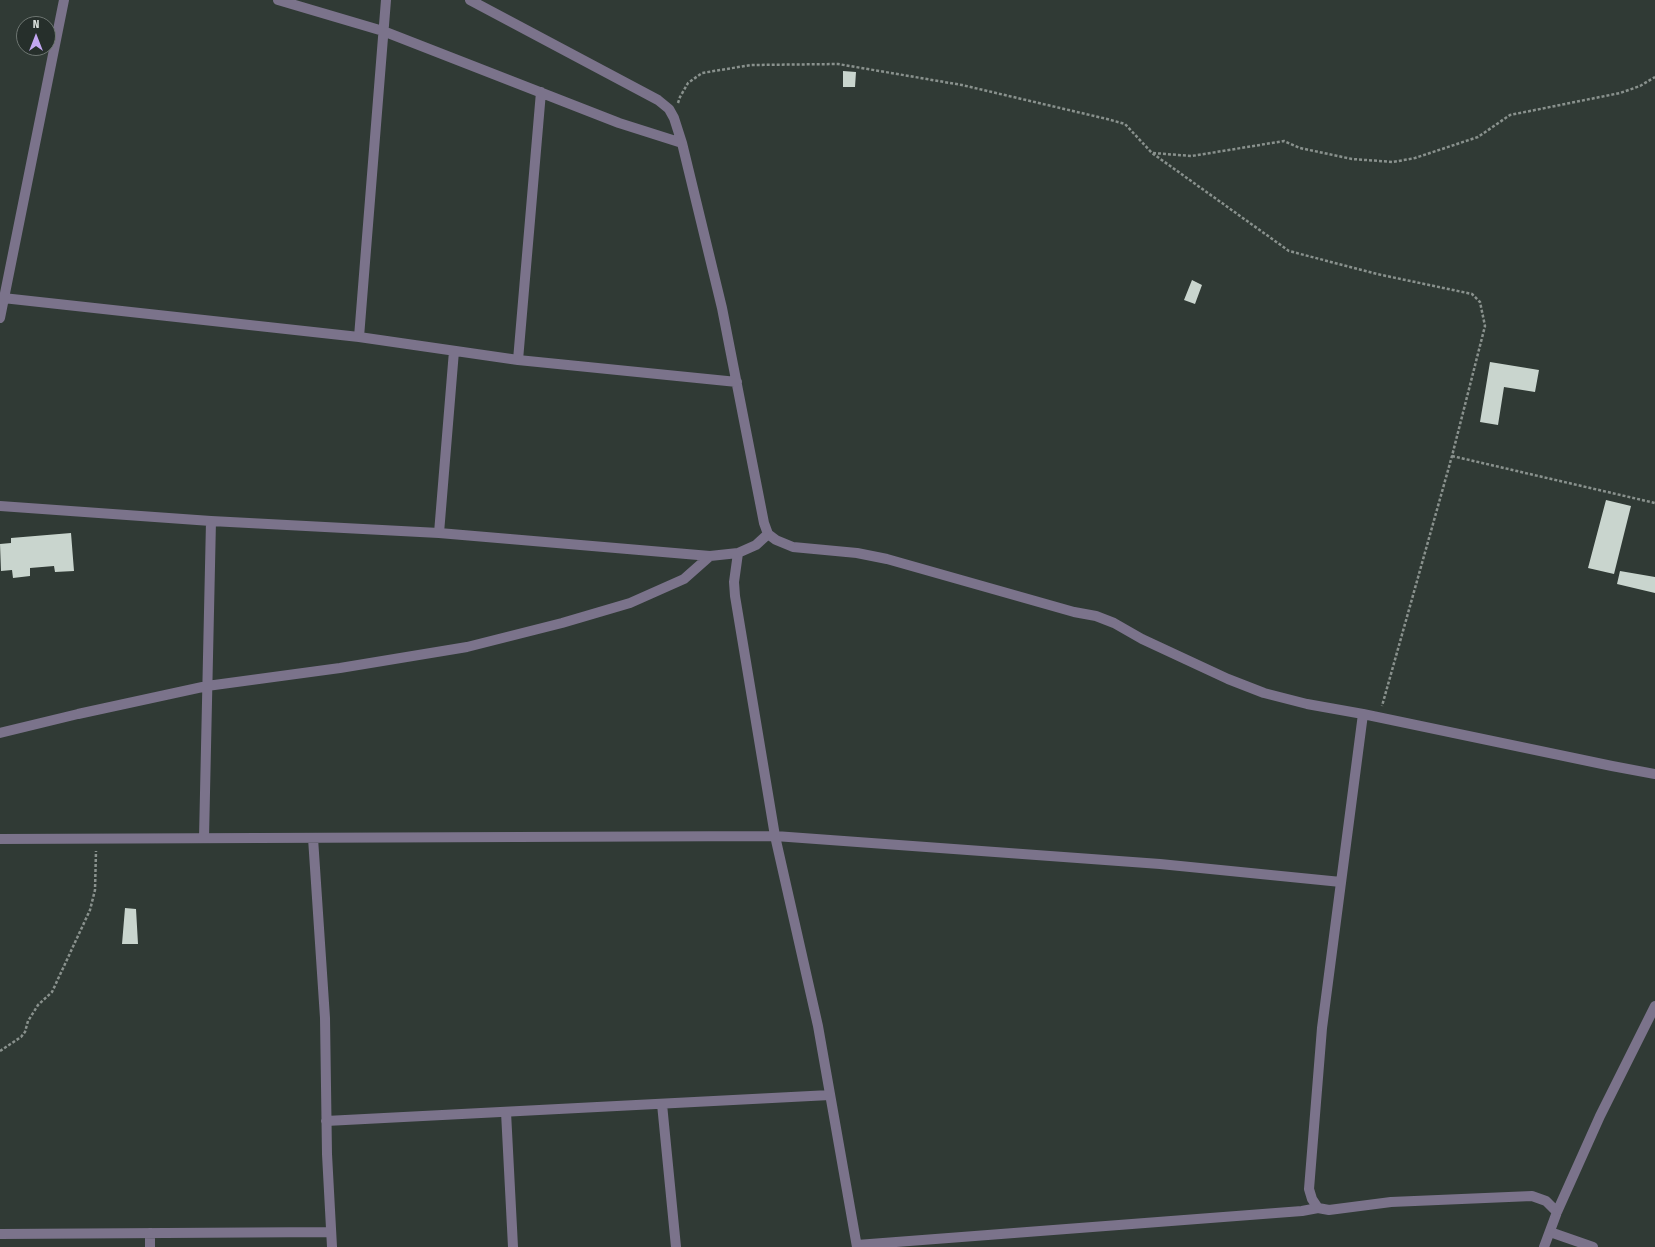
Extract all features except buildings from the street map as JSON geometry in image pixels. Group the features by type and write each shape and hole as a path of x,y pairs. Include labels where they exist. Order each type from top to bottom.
{"street":[{"path":"0,318 64,0"},
{"path":"278,0 382,31 619,122 682,143"},
{"path":"359,338 382,31 386,0"},
{"path":"470,0 658,100 669,109 674,118 682,143 722,308 764,523 768,534 776,540 793,548 857,554 887,559 1074,612 1096,616 1114,623 1142,639 1228,679 1264,693 1307,704 1489,739 1655,774"},
{"path":"518,360 541,92"},
{"path":"4,298 359,338 518,360 737,382"},
{"path":"439,533 454,351"},
{"path":"0,506 211,521 439,533 710,556 738,553 756,545 768,534"},
{"path":"204,838 211,521"},
{"path":"738,553 734,577 736,596 775,836 818,1026 857,1246 1318,1208 1329,1210 1391,1202 1433,1199 1532,1196 1546,1201 1557,1212"},
{"path":"0,732 207,686 340,668 467,647 555,625 630,603 684,579 710,556"},
{"path":"1318,1208 1312,1199 1309,1189 1322,1028 1363,714"},
{"path":"0,839 775,836 1160,864 1341,882"},
{"path":"313,838 325,1018 326,1121 332,1247"},
{"path":"1544,1247 1557,1212 1600,1116 1655,1006"},
{"path":"326,1121 830,1095"},
{"path":"662,1104 676,1247"},
{"path":"506,1112 513,1247"},
{"path":"0,1234 331,1232"},
{"path":"1550,1232 1594,1247"},
{"path":"150,1233 150,1247"}],"path":[{"path":"674,118 680,97 688,83 702,73 751,65 838,64 962,85 1125,124 1152,153 1289,251 1377,274 1472,294 1480,302 1485,326 1452,456 1378,717"},
{"path":"1152,153 1192,156 1284,141 1300,148 1352,159 1393,162 1415,158 1478,137 1510,116 1620,93 1640,86 1655,77"},
{"path":"1452,456 1655,503"},
{"path":"0,1051 25,1032 28,1021 38,1005 52,992 82,929 90,910 95,890 96,839"}]}
